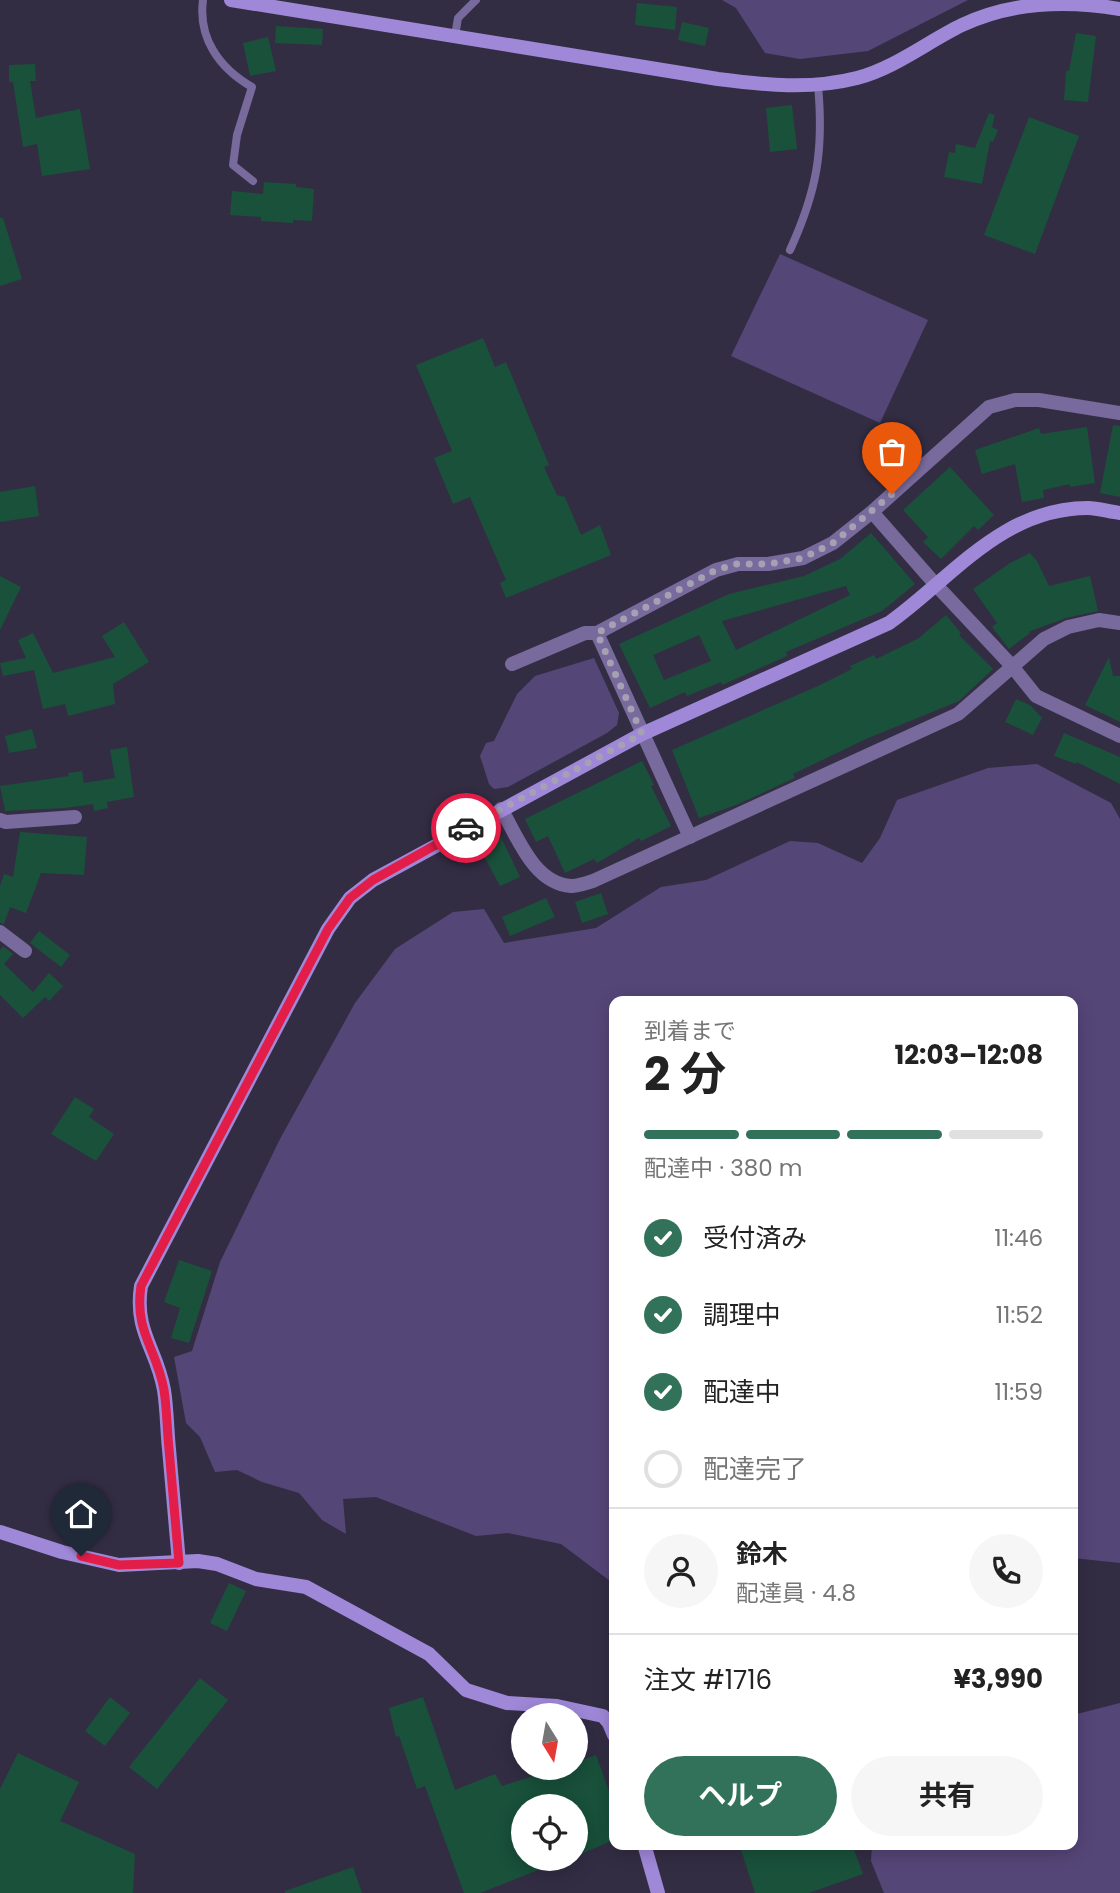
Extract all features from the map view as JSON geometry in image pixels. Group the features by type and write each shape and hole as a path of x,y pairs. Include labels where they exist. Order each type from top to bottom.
{"street":[{"path":"232,0 718,79 779,86 818,85 857,78 883,69 963,24 997,12 1033,5 1072,3 1120,9"},
{"path":"512,664 585,633 597,633 716,570 737,564 768,564 803,558 833,543 872,512 989,407 1015,400 1039,400 1120,413"},
{"path":"179,1563 164,1392 156,1361 140,1323 138,1304 141,1286 328,929 350,898 373,880 642,734 889,623 976,550 1008,528 1052,513 1088,508 1120,513"},
{"path":"872,512 1036,696 1120,736"},
{"path":"501,809 535,868 554,882 573,886 593,881 958,714 1044,639 1068,627 1098,620 1120,623"},
{"path":"597,633 690,837"},
{"path":"0,820 6,822 75,817"},
{"path":"0,932 25,951"},
{"path":"0,1532 62,1552 119,1565 198,1561 217,1564 256,1578 306,1587 429,1654 466,1690 507,1703 556,1706 603,1716 609,1723"},
{"path":"646,1850 658,1893"}],"lane":[{"path":"204,0 201,16 212,51 222,64 252,87 237,135 233,165 253,181"},
{"path":"455,36 457,19 476,0"},
{"path":"790,250 806,216 816,180 822,126 818,85"}],"shaded area":[{"path":"722,0 968,0 868,51 800,59 765,53 736,8"},
{"path":"780,254 928,320 880,423 731,356"},
{"path":"594,658 619,713 617,725 508,787 494,789 489,784 480,756 486,743 494,741 517,694 535,676"},
{"path":"1037,764 1111,803 1120,819 1120,1563 1078,1559 1078,996 609,996 609,1580 561,1544 508,1533 476,1536 376,1497 343,1499 346,1534 322,1520 299,1493 262,1482 237,1470 215,1472 200,1437 186,1423 174,1357 192,1351 220,1262 280,1139 355,1003 395,949 453,912 484,909 504,943 596,928 661,887 706,880 790,841 818,843 862,863 880,838 897,800 988,768"},
{"path":"1120,1703 1120,1893 884,1893 871,1861 872,1850 1078,1850 1078,1714"}],"building":[{"path":"637,3 677,7 675,30 635,25"},
{"path":"682,22 709,28 705,46 678,40"},
{"path":"276,26 323,29 322,45 275,43"},
{"path":"1076,33 1096,36 1088,102 1064,100 1066,71 1069,71"},
{"path":"268,37 276,71 250,76 243,43"},
{"path":"35,64 36,81 30,81 36,118 80,109 90,169 42,176 37,144 23,147 13,82 9,82 9,65"},
{"path":"792,105 797,149 770,152 766,108"},
{"path":"989,113 995,115 992,127 998,130 993,142 990,141 982,184 944,177 949,152 955,153 956,144 975,148"},
{"path":"1029,117 1079,136 1035,254 984,235"},
{"path":"264,182 296,184 296,187 314,189 312,221 261,221 261,217 230,215 232,191 263,194"},
{"path":"0,218 3,218 22,279 0,286"},
{"path":"483,338 495,367 506,362 549,465 544,467 557,495 565,497 581,535 600,525 611,555 506,598 500,583 506,580 470,497 453,504 434,458 452,451 416,365"},
{"path":"1113,425 1120,426 1120,497 1100,493"},
{"path":"1087,427 1095,483 1070,487 1070,484 1043,490 1044,498 1022,502 1015,464 982,474 975,450 1039,428 1041,434"},
{"path":"950,467 994,515 978,530 974,526 941,559 923,542 928,537 903,510"},
{"path":"35,486 39,516 0,522 0,492"},
{"path":"871,533 915,584 882,611 786,652 787,656 722,685 721,682 687,696 685,692 650,708 619,644 729,594 804,576 840,559","holes":["846,586 850,595 736,650 722,621","699,635 711,661 664,680 653,655"]},
{"path":"1030,553 1049,586 1090,576 1098,611 1066,618 1028,632 1030,633 1009,649 992,627 997,623 973,589 1010,563"},
{"path":"0,576 21,587 0,630"},
{"path":"946,615 961,633 959,635 993,669 959,701 866,739 793,774 795,778 736,805 699,818 672,750 818,686 874,655 876,659 919,638"},
{"path":"124,622 149,662 113,684 115,704 68,716 65,704 43,709 34,670 3,676 0,663 26,658 18,640 33,633 53,673 115,657 102,636"},
{"path":"1109,657 1113,676 1120,676 1120,722 1085,705"},
{"path":"1016,699 1030,705 1042,718 1033,735 1005,722"},
{"path":"32,729 37,748 9,753 5,736"},
{"path":"1064,733 1120,757 1120,784 1077,762 1076,764 1054,756"},
{"path":"127,747 134,797 107,802 108,808 94,811 93,804 5,811 0,786 69,776 68,773 82,771 84,783 115,778 110,750"},
{"path":"642,761 671,826 641,841 639,838 597,863 594,859 565,873 548,836 536,842 525,819"},
{"path":"20,832 87,837 84,875 41,873 26,913 10,907 4,924 0,923 0,886 4,874 13,877"},
{"path":"501,837 520,877 500,886 479,847"},
{"path":"601,893 608,914 582,923 575,902"},
{"path":"546,898 555,917 510,936 502,917"},
{"path":"39,931 70,955 61,967 30,943"},
{"path":"3,946 13,954 4,964 33,992 49,973 63,986 49,1001 45,997 23,1018 0,995 0,950"},
{"path":"75,1097 94,1109 89,1117 114,1134 96,1161 51,1134"},
{"path":"179,1260 212,1271 189,1343 171,1338 180,1308 164,1302"},
{"path":"229,1583 246,1591 227,1631 210,1623"},
{"path":"200,1678 228,1700 157,1789 129,1767"},
{"path":"110,1697 130,1713 105,1746 85,1731"},
{"path":"423,1697 455,1790 495,1774 502,1786 521,1780 588,1780 588,1758 596,1755 609,1791 609,1842 588,1851 588,1794 511,1794 511,1871 536,1871 480,1893 464,1893 425,1786 417,1789 399,1736 396,1737 389,1708"},
{"path":"18,1753 79,1782 60,1821 135,1854 133,1893 0,1893 0,1789"},
{"path":"741,1850 854,1850 863,1874 809,1893 755,1893"},
{"path":"353,1867 362,1893 285,1893 285,1891"}],"way so far":[{"path":"466,828 642,734 597,633 716,570 737,564 768,564 803,558 833,543 892,494"}],"route":[{"path":"81,1556 119,1565 179,1563 164,1392 156,1361 140,1323 138,1304 141,1286 328,929 350,898 373,880 466,828"}]}
